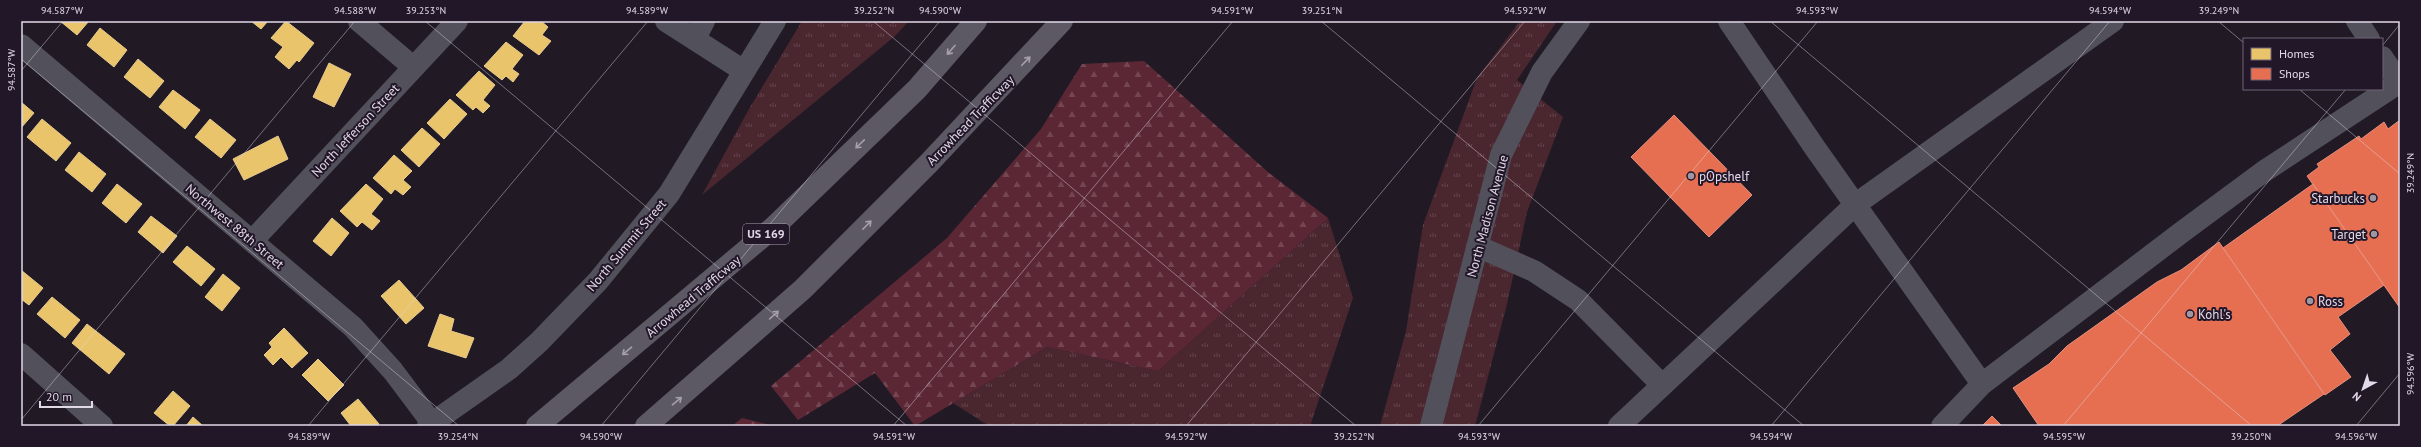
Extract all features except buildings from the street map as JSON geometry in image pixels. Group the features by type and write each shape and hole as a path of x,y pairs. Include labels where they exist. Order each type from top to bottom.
{"highway":[{"name":"Arrowhead Trafficway","path":"537,426 774,228 917,89 976,21"},
{"name":"Arrowhead Trafficway","path":"646,426 803,289 928,164 1062,21"}],"street":[{"path":"359,21 413,67"},
{"name":"North Jefferson Street","path":"254,240 457,21"},
{"path":"666,21 699,30 744,71"},
{"name":"North Summit Street","path":"430,424 509,369 539,342 598,281 668,194 775,21"},
{"name":"North Madison Avenue","path":"1431,426 1479,247 1501,155 1542,72 1579,21"},
{"path":"1729,21 1815,148 1982,384"},
{"path":"1619,426 1856,204 2113,21"},
{"path":"2357,21 2368,38"},
{"name":"Northwest 88th Street","path":"21,45 254,240 354,327 393,371 430,424"},
{"path":"1942,426 1982,384 2263,172 2400,82 2383,58"},
{"path":"1479,247 1534,271 1578,300 1662,385"},
{"path":"21,354 102,426"}],"green space":[{"path":"802,21 909,21 895,36 702,195 749,109"},
{"path":"1520,21 1557,21 1517,80 1563,117 1527,212 1507,304 1475,426 1380,426 1406,331 1423,225 1477,78"},
{"path":"1144,61 1269,173 1328,218 1158,371 1047,347 915,426 875,373 798,420 771,386 947,238 1041,129 1082,64"},
{"path":"1328,218 1353,298 1310,426 989,426 953,403 1047,347 1158,371"},
{"path":"742,418 774,426 732,426"}],"place":[{"name":"pOpshelf","path":"1691,176"},
{"name":"Starbucks","path":"2373,198"},
{"name":"Target","path":"2374,234"},
{"name":"Ross","path":"2310,301"},
{"name":"Kohl's","path":"2190,314"}]}
